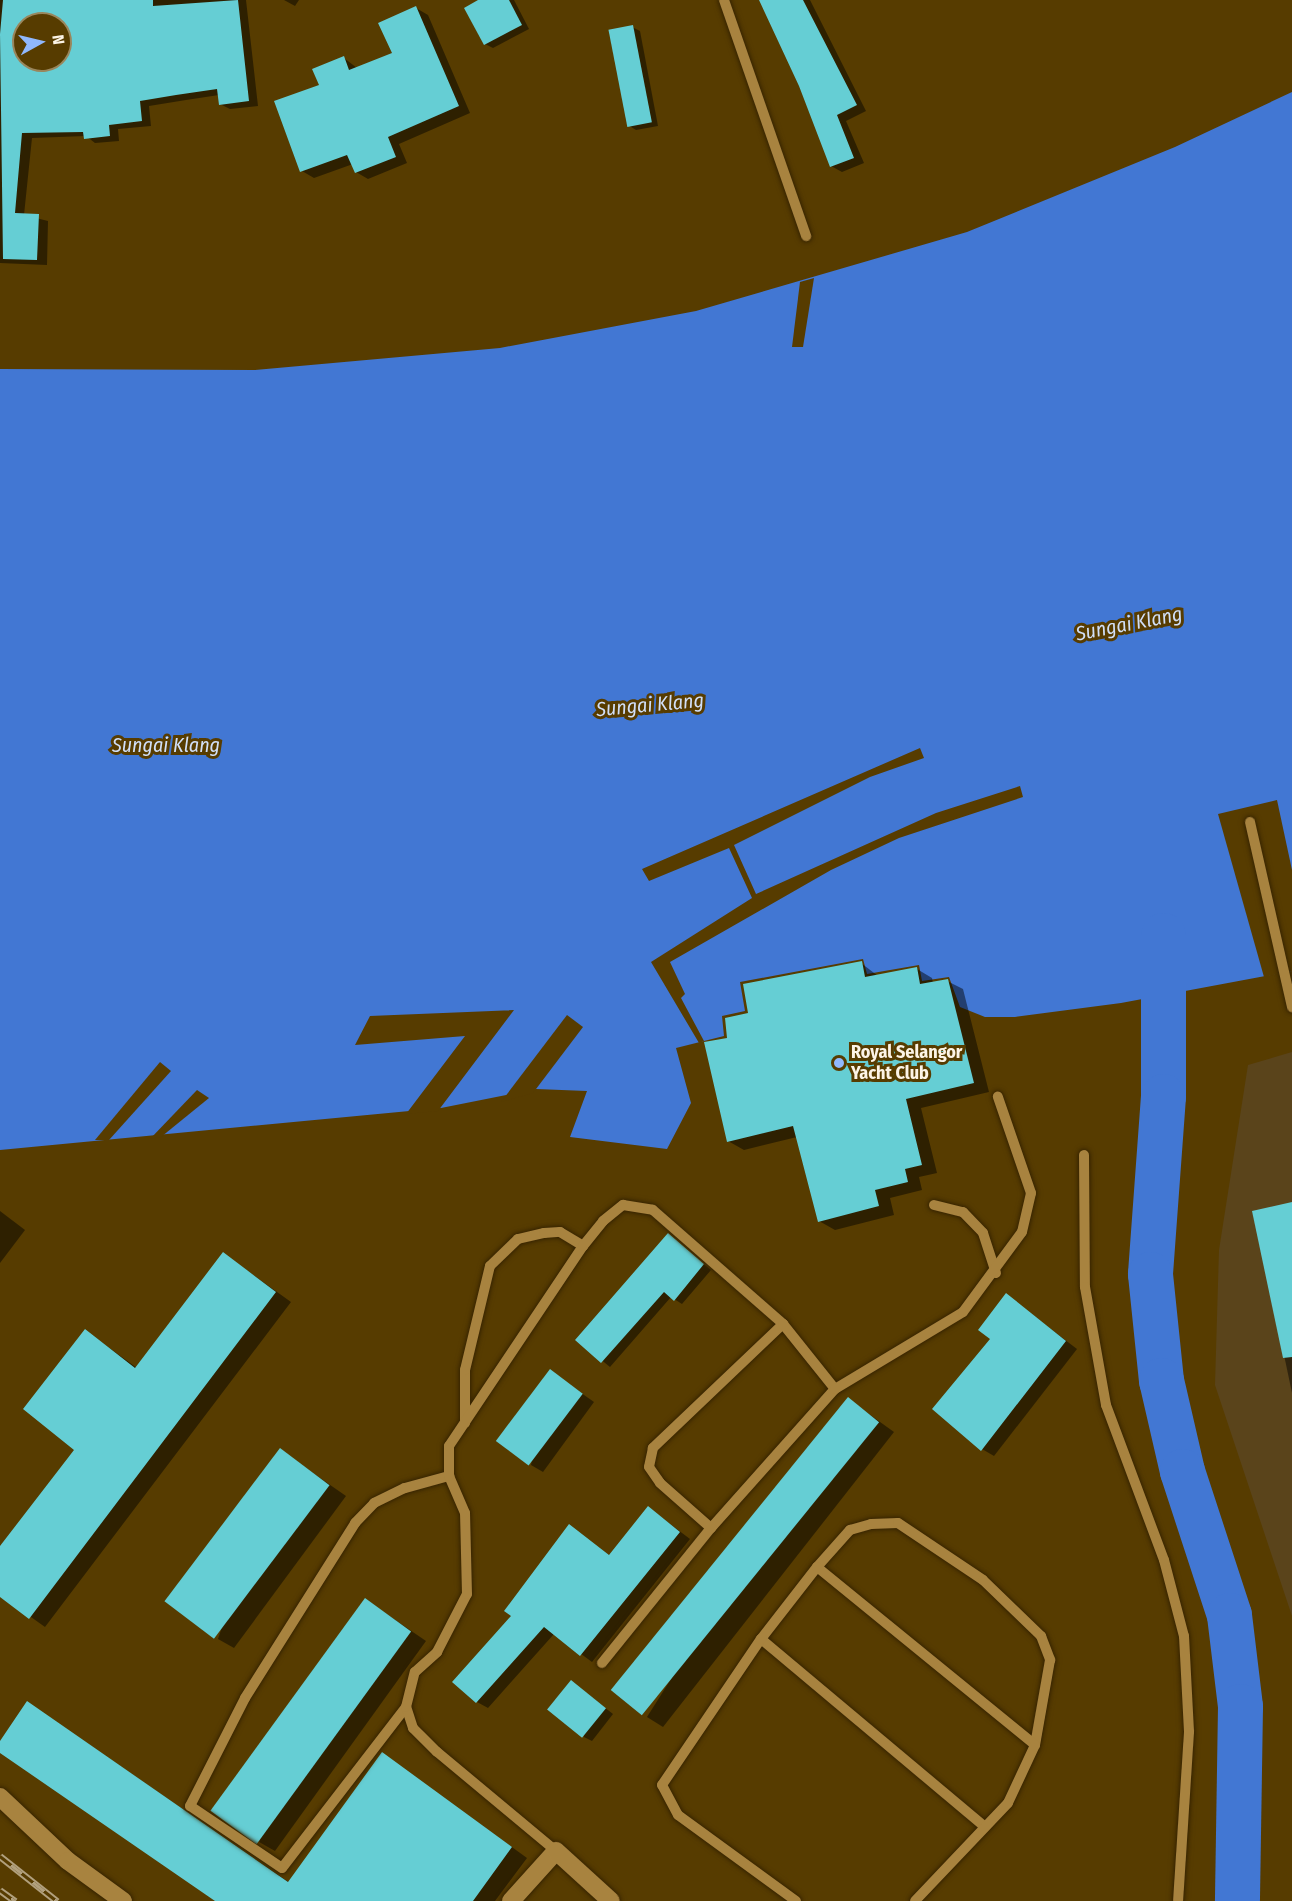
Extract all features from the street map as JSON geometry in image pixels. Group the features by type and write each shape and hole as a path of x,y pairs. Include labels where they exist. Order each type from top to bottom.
{"street":[{"path":"0,1797 68,1861 123,1901"},
{"path":"511,1901 556,1851 611,1901"}],"lane":[{"path":"724,0 806,236"},
{"path":"1250,822 1292,1007"},
{"path":"602,1663 711,1528 835,1389 963,1312 996,1273 1022,1232 1031,1193 998,1097"},
{"path":"1084,1155 1085,1287 1106,1405 1164,1560 1184,1636 1189,1732 1178,1901"},
{"path":"449,1476 405,1488 374,1503 355,1523 245,1698 190,1806 282,1868 406,1707 416,1672 437,1652 467,1594 465,1513 449,1476 449,1446 583,1246 603,1221 623,1205 653,1210 783,1324 835,1389"},
{"path":"934,1205 963,1212 983,1233 996,1273"},
{"path":"465,1424 465,1370 490,1266 518,1239 544,1233 561,1233 583,1246"},
{"path":"711,1528 660,1484 649,1467 653,1448 783,1324"},
{"path":"796,1901 678,1815 662,1785 761,1639 817,1567 850,1530 871,1524 898,1523 983,1580 1041,1636 1050,1660 1035,1745 1008,1803 915,1901"},
{"path":"817,1567 1035,1745"},
{"path":"761,1639 985,1827"},
{"path":"406,1707 413,1728 437,1752 556,1851"}],"shaded area":[{"path":"1292,1052 1292,1616 1215,1385 1219,1250 1248,1065"}],"water":[{"name":"Sungai Klang","path":"1292,92 1292,971 1121,1003 1015,1017 985,1017 960,1007 949,977 922,981 919,965 867,974 863,959 740,982 745,1011 722,1016 724,1036 676,1048 691,1103 667,1149 570,1137 587,1091 536,1089 441,1108 0,1150 0,369 255,370 500,348 696,311 967,232 1175,147"}],"pier":[{"path":"814,278 803,347 792,347 800,282"},
{"path":"920,748 924,758 870,777 734,845 756,894 936,813 1020,786 1023,797 899,838 831,870 670,962 685,994 681,998 704,1041 699,1043 651,962 752,898 729,848 649,881 642,869"},
{"path":"1277,800 1292,870 1292,971 1264,977 1218,814"},
{"path":"514,1010 438,1111 406,1114 465,1036 355,1045 370,1016"},
{"path":"567,1015 583,1027 533,1093 501,1102"},
{"path":"160,1062 171,1071 109,1140 95,1140"},
{"path":"197,1090 209,1098 161,1137 150,1139"}],"building":[{"path":"3,0 153,0 153,6 238,0 249,101 219,105 217,89 140,101 142,121 109,125 110,136 84,139 83,132 22,133 15,213 39,214 37,260 3,259 0,34"},
{"path":"478,0 509,0 522,25 484,45 464,8"},
{"path":"759,0 803,0 857,105 837,115 854,158 830,167 799,86"},
{"path":"416,6 459,106 388,137 396,157 355,173 347,155 300,172 274,101 319,85 312,69 344,56 349,70 392,53 378,23"},
{"path":"633,25 652,122 627,127 608,30"},
{"name":"Royal Selangor Yacht Club","path":"862,961 865,977 917,967 920,984 948,979 974,1083 906,1099 922,1165 905,1169 908,1182 875,1190 879,1206 818,1222 793,1126 727,1142 704,1042 727,1038 725,1018 748,1013 743,984"},
{"path":"1292,1202 1292,1357 1283,1358 1252,1211"},
{"path":"668,1233 704,1264 674,1301 664,1292 601,1363 575,1340"},
{"path":"223,1252 276,1292 29,1619 0,1597 0,1546 74,1450 23,1409 85,1329 135,1368"},
{"path":"1006,1293 1066,1341 981,1451 932,1409 990,1339 978,1330"},
{"path":"550,1369 583,1394 529,1466 496,1441"},
{"path":"848,1397 879,1422 642,1715 611,1690"},
{"path":"280,1448 330,1485 214,1639 164,1601"},
{"path":"648,1506 680,1532 580,1656 544,1627 476,1703 452,1682 511,1616 504,1611 569,1524 609,1555"},
{"path":"365,1598 411,1632 257,1844 210,1811"},
{"path":"571,1680 606,1708 582,1738 547,1710"},
{"path":"27,1701 288,1882 382,1752 512,1847 473,1901 215,1901 0,1753 0,1741"}],"waterway":[{"path":"1163,935 1163,1096 1150,1274 1161,1380 1182,1471 1229,1615 1240,1706 1237,1901"}],"railway":[{"path":"0,1856 57,1901"},
{"path":"0,1890 15,1901"}],"place":[{"name":"Royal Selangor Yacht Club","path":"839,1063"}]}
